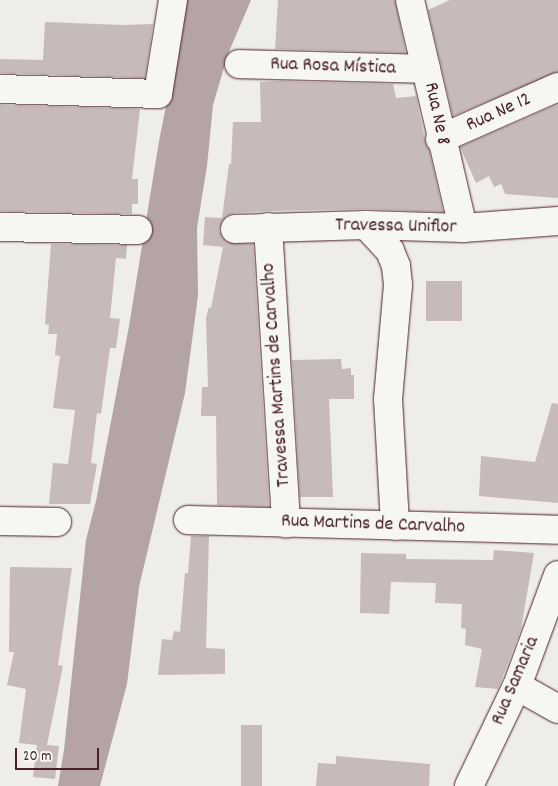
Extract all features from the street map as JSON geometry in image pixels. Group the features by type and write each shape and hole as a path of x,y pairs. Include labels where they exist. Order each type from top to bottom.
{"street":[{"path":"0,89 158,94 173,0"},
{"name":"Rua Ne 8","path":"410,0 440,139 463,228"},
{"name":"Rua Rosa Mística","path":"239,64 426,69"},
{"name":"Rua Ne 12","path":"440,139 558,87"},
{"name":"Travessa Uniflor","path":"235,229 366,225 463,228 558,221"},
{"path":"366,225 390,250 396,266 398,285 388,399 395,526"},
{"path":"0,226 138,230"},
{"name":"Travessa Martins de Carvalho","path":"268,227 286,523"},
{"name":"Rua Martins de Carvalho","path":"188,520 558,530"},
{"path":"0,521 57,522"},
{"name":"Rua Samaria","path":"470,786 517,686 558,574"},
{"path":"517,686 558,709"}],"shaded area":[{"path":"187,0 251,0 228,54 213,105 207,166 197,228 198,296 185,393 139,587 127,684 100,786 58,786 64,750 86,540 96,501 129,326 159,141"}],"building":[{"path":"278,0 395,0 406,53 275,49"},
{"path":"450,0 558,0 558,72 453,116 428,10"},
{"path":"45,22 122,25 153,24 145,78 0,73 0,59 43,60"},
{"path":"260,82 393,84 396,98 416,96 443,212 366,209 268,211 234,213 222,221 219,230 227,242 253,244 269,507 217,505 216,416 201,416 202,387 208,387 206,318 209,307 211,308 223,247 203,245 205,217 222,218 229,164 231,164 233,122 261,122"},
{"path":"558,104 558,198 505,194 501,184 494,187 489,176 476,183 460,147"},
{"path":"0,105 140,109 132,179 138,179 138,204 132,204 132,214 0,211"},
{"path":"51,244 127,245 126,259 116,258 110,318 120,319 116,348 110,348 101,414 97,413 91,463 97,464 90,504 49,504 53,463 68,464 75,410 53,408 60,356 55,355 57,334 48,334 49,325 45,324"},
{"path":"426,281 462,281 462,321 426,321"},
{"path":"341,359 342,369 351,368 351,375 354,375 354,399 329,399 333,497 300,497 292,360"},
{"path":"552,403 558,404 558,503 479,496 481,456 535,462"},
{"path":"191,536 209,536 206,648 225,649 225,674 158,675 162,639 172,640 174,631 180,632 185,573 188,573"},
{"path":"494,550 534,553 521,629 498,689 475,687 482,649 465,645 466,629 461,628 462,604 435,603 436,583 391,582 389,614 360,613 361,553 406,554 406,559 493,560"},
{"path":"10,567 72,568 58,665 63,666 47,745 59,746 55,779 33,777 37,745 19,743 26,689 7,685 14,652 9,652"},
{"path":"241,725 262,725 262,786 241,786"},
{"path":"336,756 430,764 429,786 316,786 318,763 336,764"}]}
